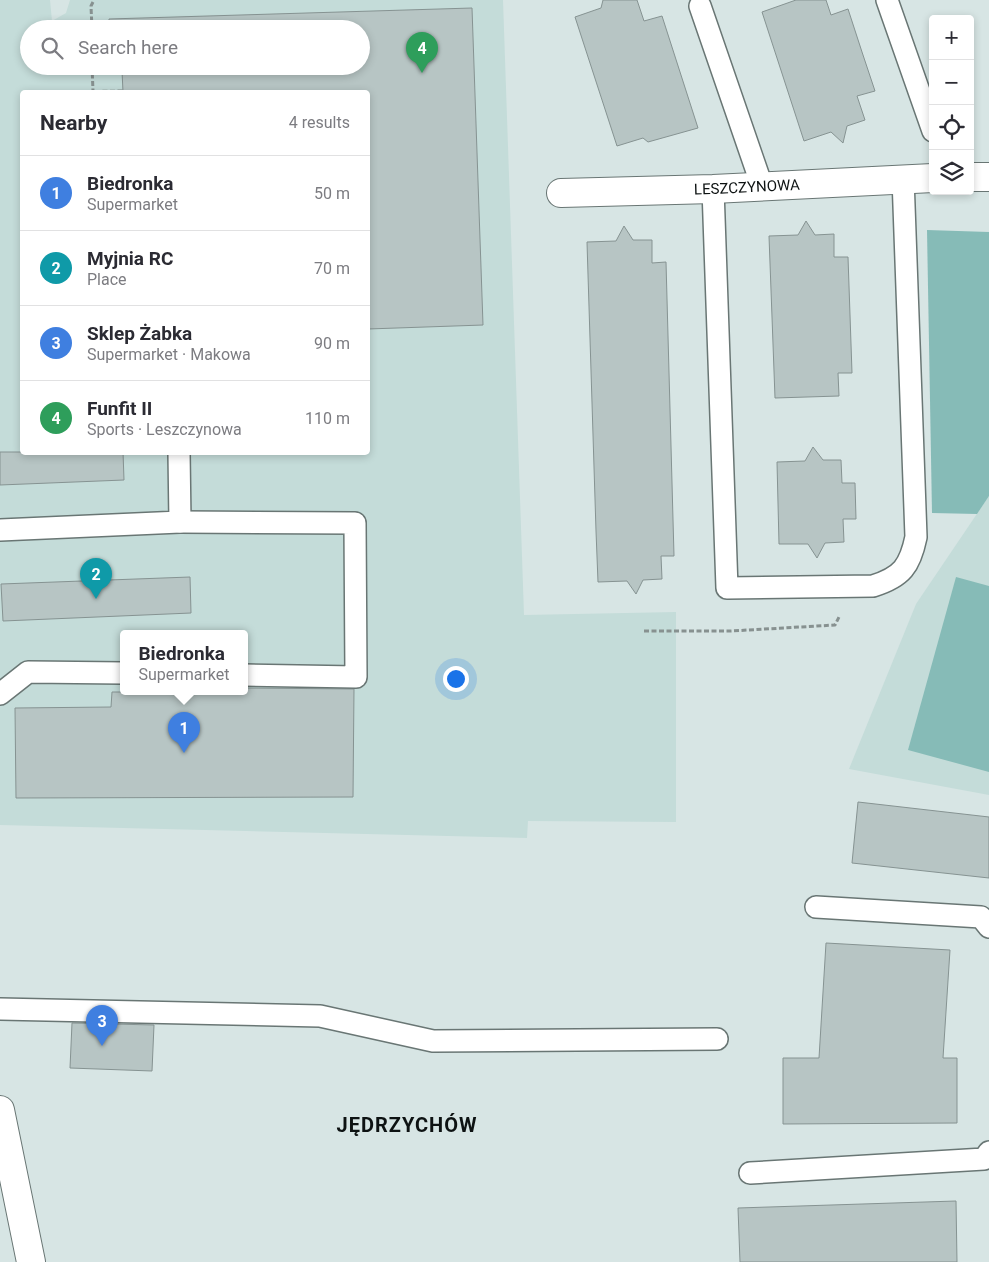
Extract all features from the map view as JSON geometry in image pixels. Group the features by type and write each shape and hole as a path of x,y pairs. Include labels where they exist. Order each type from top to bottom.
{"street":[{"path":"974,177 989,177"},
{"name":"LESZCZYNOWA","path":"561,193 713,189 929,178"},
{"path":"0,1110 31,1262"}],"lane":[{"path":"887,0 929,120"},
{"path":"700,6 762,186"},
{"path":"713,189 727,588 873,586 887,582 903,571 912,555 916,537 904,178"},
{"path":"179,455 180,522"},
{"path":"0,530 180,522 355,523 356,677 248,675"},
{"path":"0,694 28,672 120,673"},
{"path":"816,907 981,917 989,927"},
{"path":"0,1009 320,1016 433,1041 717,1039"},
{"path":"750,1173 984,1159 989,1152"}],"path":[{"path":"92,20 91,6 94,0"},
{"path":"92,75 93,90"},
{"path":"644,631 731,631 835,625 855,586"}],"shaded area":[{"path":"0,0 50,0 52,20 20,20 20,75 370,75 370,20 54,20 66,13 70,0 503,0 524,615 676,612 676,822 528,821 527,838 0,825"},
{"path":"927,230 989,232 989,496 977,514 932,513"},
{"path":"989,496 989,795 849,769 916,604"},
{"path":"956,577 989,586 989,772 908,750"}],"building":[{"path":"603,0 637,0 644,21 662,16 698,128 648,142 643,138 617,146 575,17 601,8"},
{"path":"796,0 826,0 831,15 848,9 875,91 857,96 865,120 847,126 843,143 831,132 804,141 762,12"},
{"path":"472,8 483,325 370,329 370,90 123,90 122,75 370,75 370,20 109,19"},
{"path":"806,221 815,235 834,234 834,257 848,257 852,373 838,373 839,396 775,398 769,236 798,235"},
{"path":"624,226 633,240 652,240 652,263 666,262 674,556 661,556 662,579 643,580 636,594 627,581 598,582 596,531 587,242 616,241"},
{"path":"813,447 823,460 841,460 842,483 855,483 856,519 843,519 844,542 825,543 817,558 808,544 779,544 777,462 805,461"},
{"path":"0,452 20,452 20,455 123,455 124,480 0,485"},
{"path":"190,577 191,613 3,621 1,584"},
{"path":"248,688 354,689 353,797 16,798 15,708 111,707 112,692 120,692 120,695 248,695"},
{"path":"858,802 989,817 989,878 852,863"},
{"path":"826,943 950,950 943,1058 957,1058 957,1123 783,1124 783,1058 819,1058"},
{"path":"72,1023 154,1025 152,1071 70,1068"},
{"path":"956,1201 957,1262 740,1262 738,1208"}],"place":[{"name":"Funfit II","path":"422,73"},
{"name":"Myjnia RC","path":"96,599"},
{"name":"Biedronka","path":"184,753"},
{"name":"Sklep Żabka","path":"102,1046"}],"district":[{"name":"JĘDRZYCHÓW","path":"407,1125"}]}
